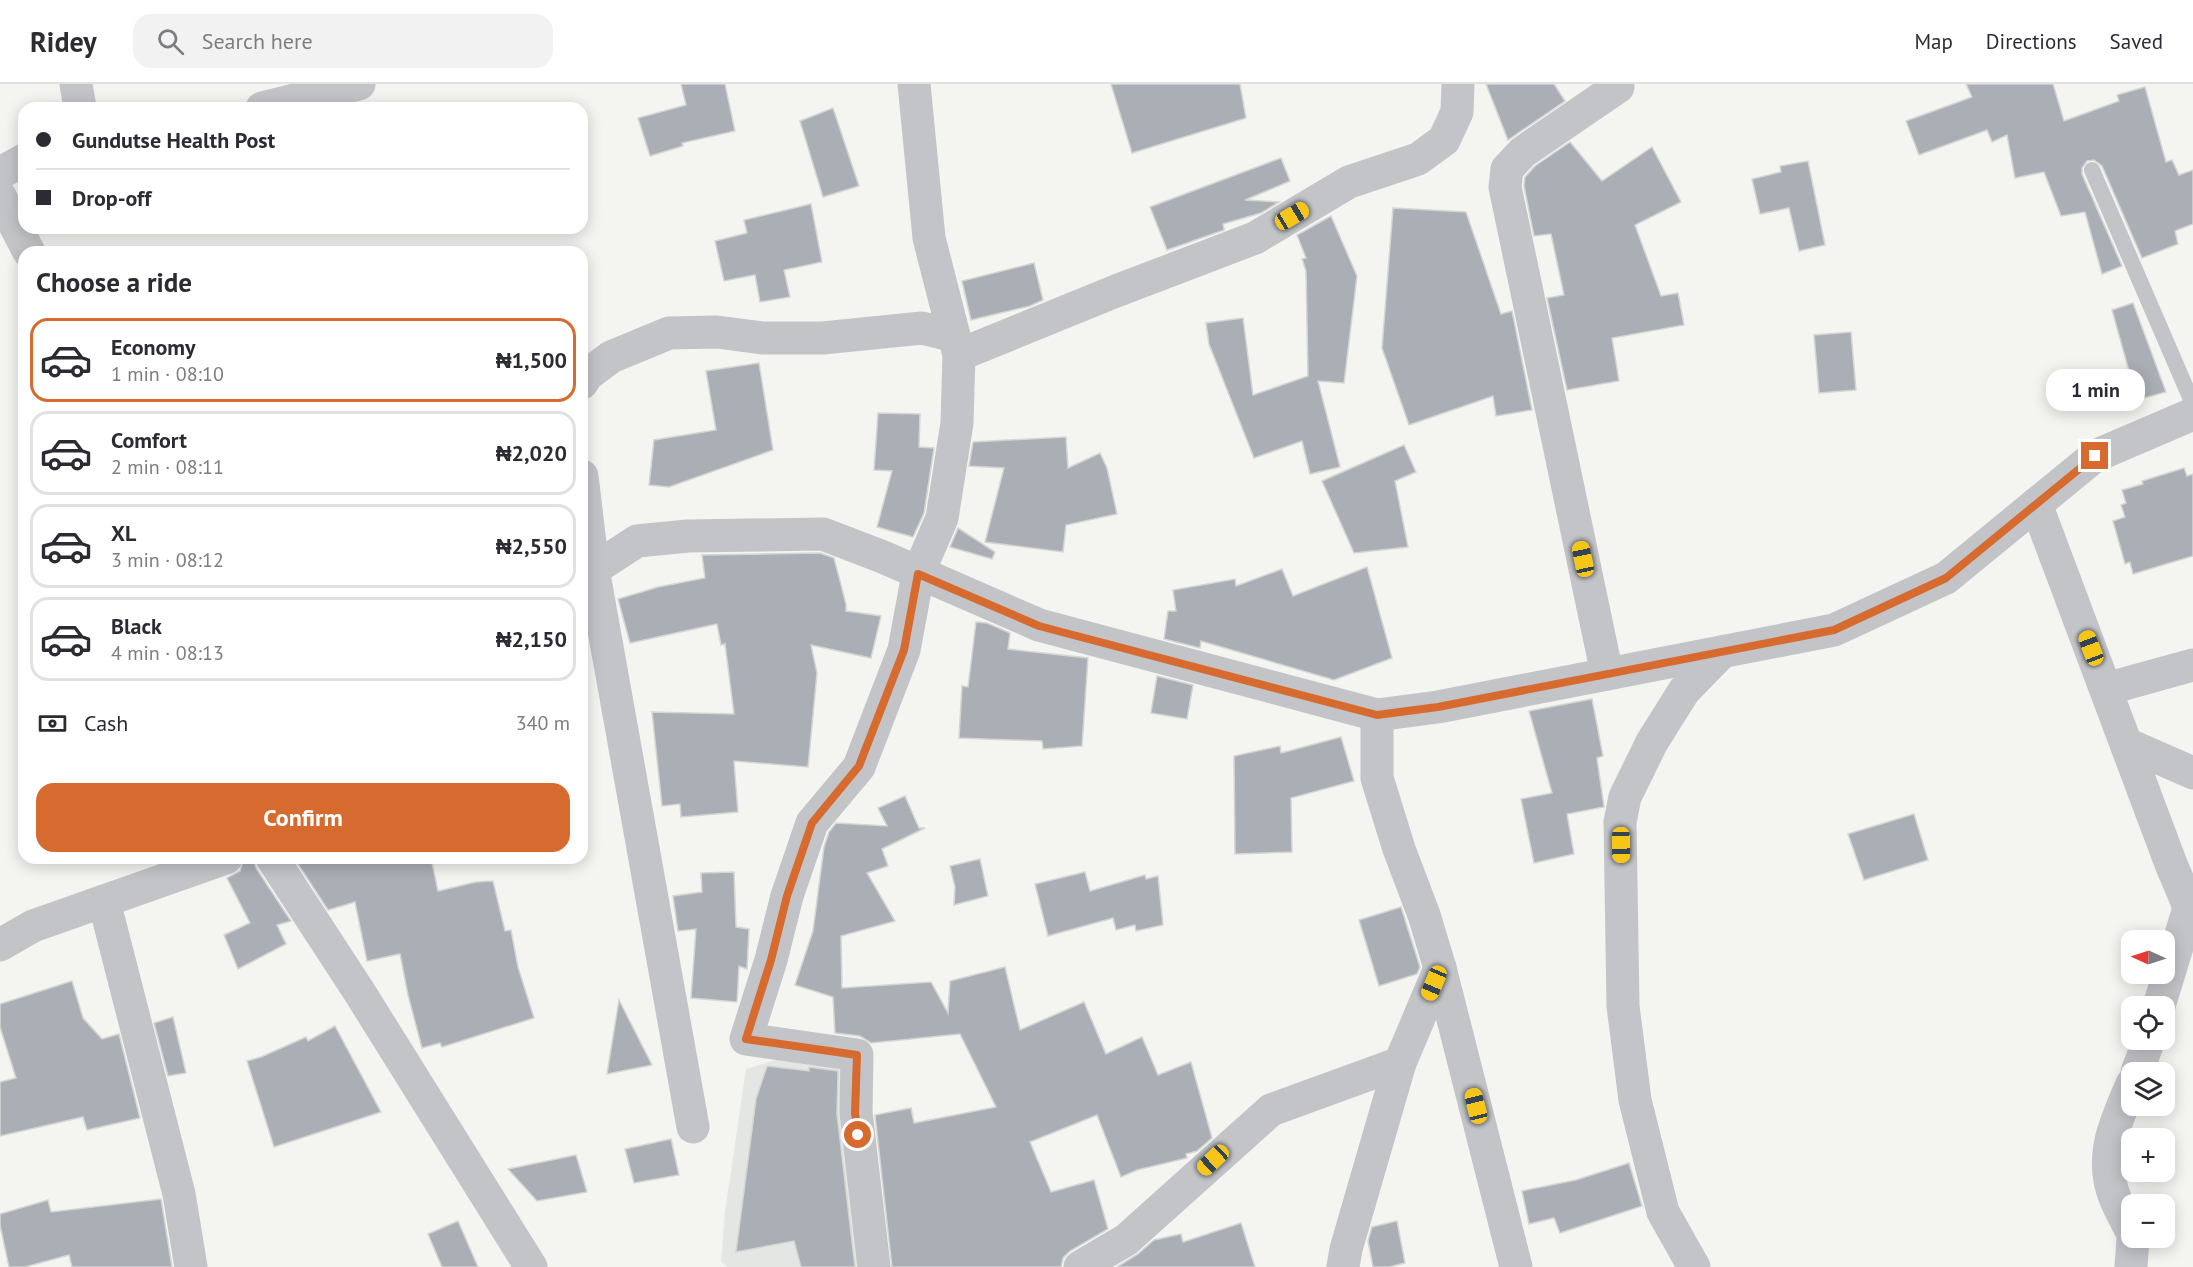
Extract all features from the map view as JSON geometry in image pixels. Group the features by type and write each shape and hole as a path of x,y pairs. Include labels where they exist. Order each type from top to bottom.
{"street":[{"path":"76,84 79,102"},
{"path":"286,102 359,84"},
{"path":"874,1267 855,1113 857,1055 746,1039 771,960 787,896 812,823 859,766 904,650 918,574 942,518 957,423 956,346 929,238 914,84"},
{"path":"588,374 611,357 669,333 717,332 762,338 823,338 922,328 956,346 1116,291 1254,238 1349,182 1418,159 1444,140 1457,112 1458,84"},
{"path":"1607,674 1504,187 1507,169 1523,152 1617,87"},
{"path":"0,173 18,163"},
{"path":"0,196 18,231"},
{"path":"693,1127 588,573 637,542 688,536 823,534 883,557 1039,626 1377,715 1438,707 1834,630 1946,578 2095,456 2193,414"},
{"path":"2036,504 2191,912 2162,996"},
{"path":"1694,1267 1663,1212 1635,1100 1623,1006 1620,822 1625,797 1652,741 1684,691 1722,652"},
{"path":"2106,689 2193,665"},
{"path":"1377,715 1377,778 1440,968 1516,1267"},
{"path":"2127,744 2193,773"},
{"path":"0,945 33,926 209,864"},
{"path":"276,864 360,993 531,1267"},
{"path":"104,901 179,1194 191,1267"},
{"path":"1343,1267 1346,1249 1400,1063 1440,968"},
{"path":"1080,1267 1126,1240 1271,1110 1400,1063"},
{"path":"2121,1109 2111,1131 2108,1169 2112,1191 2121,1209"},
{"path":"2131,1267 2132,1248"}],"lane":[{"path":"2092,171 2193,404"}],"shaded area":[{"path":"779,1059 851,1063 868,1267 728,1267 721,1262 725,1212 746,1069"}],"building":[{"path":"681,84 725,84 735,131 682,143 683,146 650,156 638,118 686,105"},
{"path":"1111,84 1240,84 1246,118 1132,153"},
{"path":"1486,84 1554,84 1565,101 1508,140"},
{"path":"1966,84 2053,84 2064,121 2119,101 2117,95 2145,87 2166,162 2172,160 2179,175 2193,170 2193,224 2175,231 2178,244 2142,258 2102,166 2094,160 2087,161 2082,168 2082,174 2122,266 2102,274 2085,212 2061,216 2044,172 2015,178 2007,135 1992,142 1987,130 1919,155 1906,121 1972,97"},
{"path":"833,108 859,186 823,197 800,121"},
{"path":"1570,142 1602,181 1652,147 1681,202 1635,225 1661,296 1678,293 1684,325 1612,338 1619,381 1567,390 1547,298 1564,295 1551,234 1534,236 1524,186 1525,177 1535,166"},
{"path":"1281,158 1290,181 1245,200 1279,202 1261,213 1223,224 1224,230 1167,250 1150,207"},
{"path":"1808,161 1825,245 1799,251 1789,208 1760,214 1752,179 1781,172 1780,166"},
{"path":"811,204 822,262 784,270 790,297 760,302 755,275 724,281 715,241 747,233 744,220"},
{"path":"1393,208 1466,212 1501,314 1512,311 1532,410 1496,416 1493,396 1409,425 1382,348"},
{"path":"1331,216 1357,276 1344,383 1318,381 1340,467 1310,474 1302,441 1254,458 1209,344 1206,323 1243,318 1253,395 1308,376 1306,271 1302,259 1306,258 1297,235"},
{"path":"1034,263 1043,300 1030,306 971,320 962,281"},
{"path":"2133,303 2166,392 2137,400 2112,310"},
{"path":"1851,332 1856,390 1819,393 1814,335"},
{"path":"759,363 773,450 669,487 649,485 654,440 716,430 706,371"},
{"path":"878,413 920,414 919,447 934,448 924,513 913,537 877,527 892,471 874,470"},
{"path":"1066,437 1068,468 1100,453 1107,468 1117,514 1066,525 1063,552 985,542 1004,468 969,466 973,442"},
{"path":"1404,445 1416,472 1395,481 1408,547 1354,553 1322,481"},
{"path":"2184,468 2187,476 2193,474 2193,556 2133,574 2130,562 2125,564 2113,521 2125,517 2121,505 2126,503 2122,490"},
{"path":"958,528 995,552 992,559 950,547"},
{"path":"820,553 834,558 846,611 881,616 871,658 811,645 817,673 808,767 734,761 738,812 681,817 680,804 662,806 652,712 734,714 725,644 721,645 717,624 630,643 618,599 658,587 705,578 702,555"},
{"path":"1367,567 1392,658 1334,680 1201,641 1200,648 1164,639 1168,611 1176,611 1173,590 1235,579 1236,586 1282,569 1293,596"},
{"path":"976,622 987,623 1010,633 1008,649 1088,658 1082,746 1043,749 1042,741 959,738 962,686 968,687"},
{"path":"1157,676 1193,685 1187,719 1151,713"},
{"path":"1592,699 1603,756 1597,758 1604,807 1567,814 1574,854 1534,863 1521,799 1552,793 1529,711"},
{"path":"1341,737 1354,781 1291,798 1292,852 1235,854 1234,756 1280,746 1281,753"},
{"path":"905,796 919,828 925,828 882,849 888,866 867,873 895,921 841,936 842,988 931,982 948,1013 950,981 1005,967 1020,1030 1084,1002 1106,1054 1142,1037 1158,1075 1191,1062 1212,1138 1197,1151 1186,1154 1187,1158 1137,1170 1121,1177 1097,1115 1030,1142 1051,1192 1094,1180 1108,1229 1070,1251 1063,1258 1061,1267 892,1267 875,1115 911,1108 914,1123 996,1107 960,1034 871,1043 860,1036 835,1033 833,997 795,985 813,931 824,847 829,832 836,823 887,826 878,808"},
{"path":"1914,814 1928,860 1864,880 1848,834"},
{"path":"980,859 988,896 954,905 955,887 950,866"},
{"path":"242,864 255,864 291,921 277,925 286,944 238,969 224,935 250,923 227,878 240,871"},
{"path":"298,864 432,864 438,891 476,882 493,881 505,931 511,930 518,967 534,1018 442,1047 440,1043 422,1048 400,954 367,961 355,902 328,910"},
{"path":"734,872 736,927 749,929 747,969 739,966 737,1002 691,998 696,929 678,931 673,896 702,892 701,873"},
{"path":"1085,872 1090,891 1145,875 1146,879 1158,876 1163,925 1136,931 1135,925 1116,930 1113,918 1048,936 1035,884"},
{"path":"1401,907 1420,967 1417,974 1379,986 1359,920"},
{"path":"72,981 83,1018 102,1039 119,1034 140,1118 87,1130 83,1117 0,1136 0,1082 16,1078 0,1027 0,1004"},
{"path":"619,1000 652,1065 607,1074"},
{"path":"173,1017 186,1073 168,1076 154,1023"},
{"path":"335,1026 381,1112 274,1147 247,1061 306,1037 308,1041"},
{"path":"767,1066 809,1071 809,1067 838,1071 837,1114 855,1267 801,1267 794,1241 736,1252 756,1099"},
{"path":"671,1139 679,1175 634,1183 625,1149"},
{"path":"576,1155 587,1192 537,1201 508,1169"},
{"path":"1629,1163 1642,1206 1560,1233 1554,1218 1529,1224 1522,1191 1576,1180"},
{"path":"161,1199 172,1267 72,1267 69,1255 25,1267 9,1267 0,1225 0,1214 48,1200 51,1212"},
{"path":"458,1221 478,1267 442,1267 428,1234"},
{"path":"1397,1221 1405,1263 1389,1267 1373,1267 1368,1241 1372,1227"},
{"path":"1241,1223 1255,1267 1117,1267 1138,1254 1154,1240 1181,1234 1183,1242"}],"route":[{"path":"858,1135 855,1113 857,1055 746,1039 771,960 787,896 812,823 859,766 904,650 918,574 1039,626 1377,715 1438,707 1834,630 1946,578 2095,456"}]}
